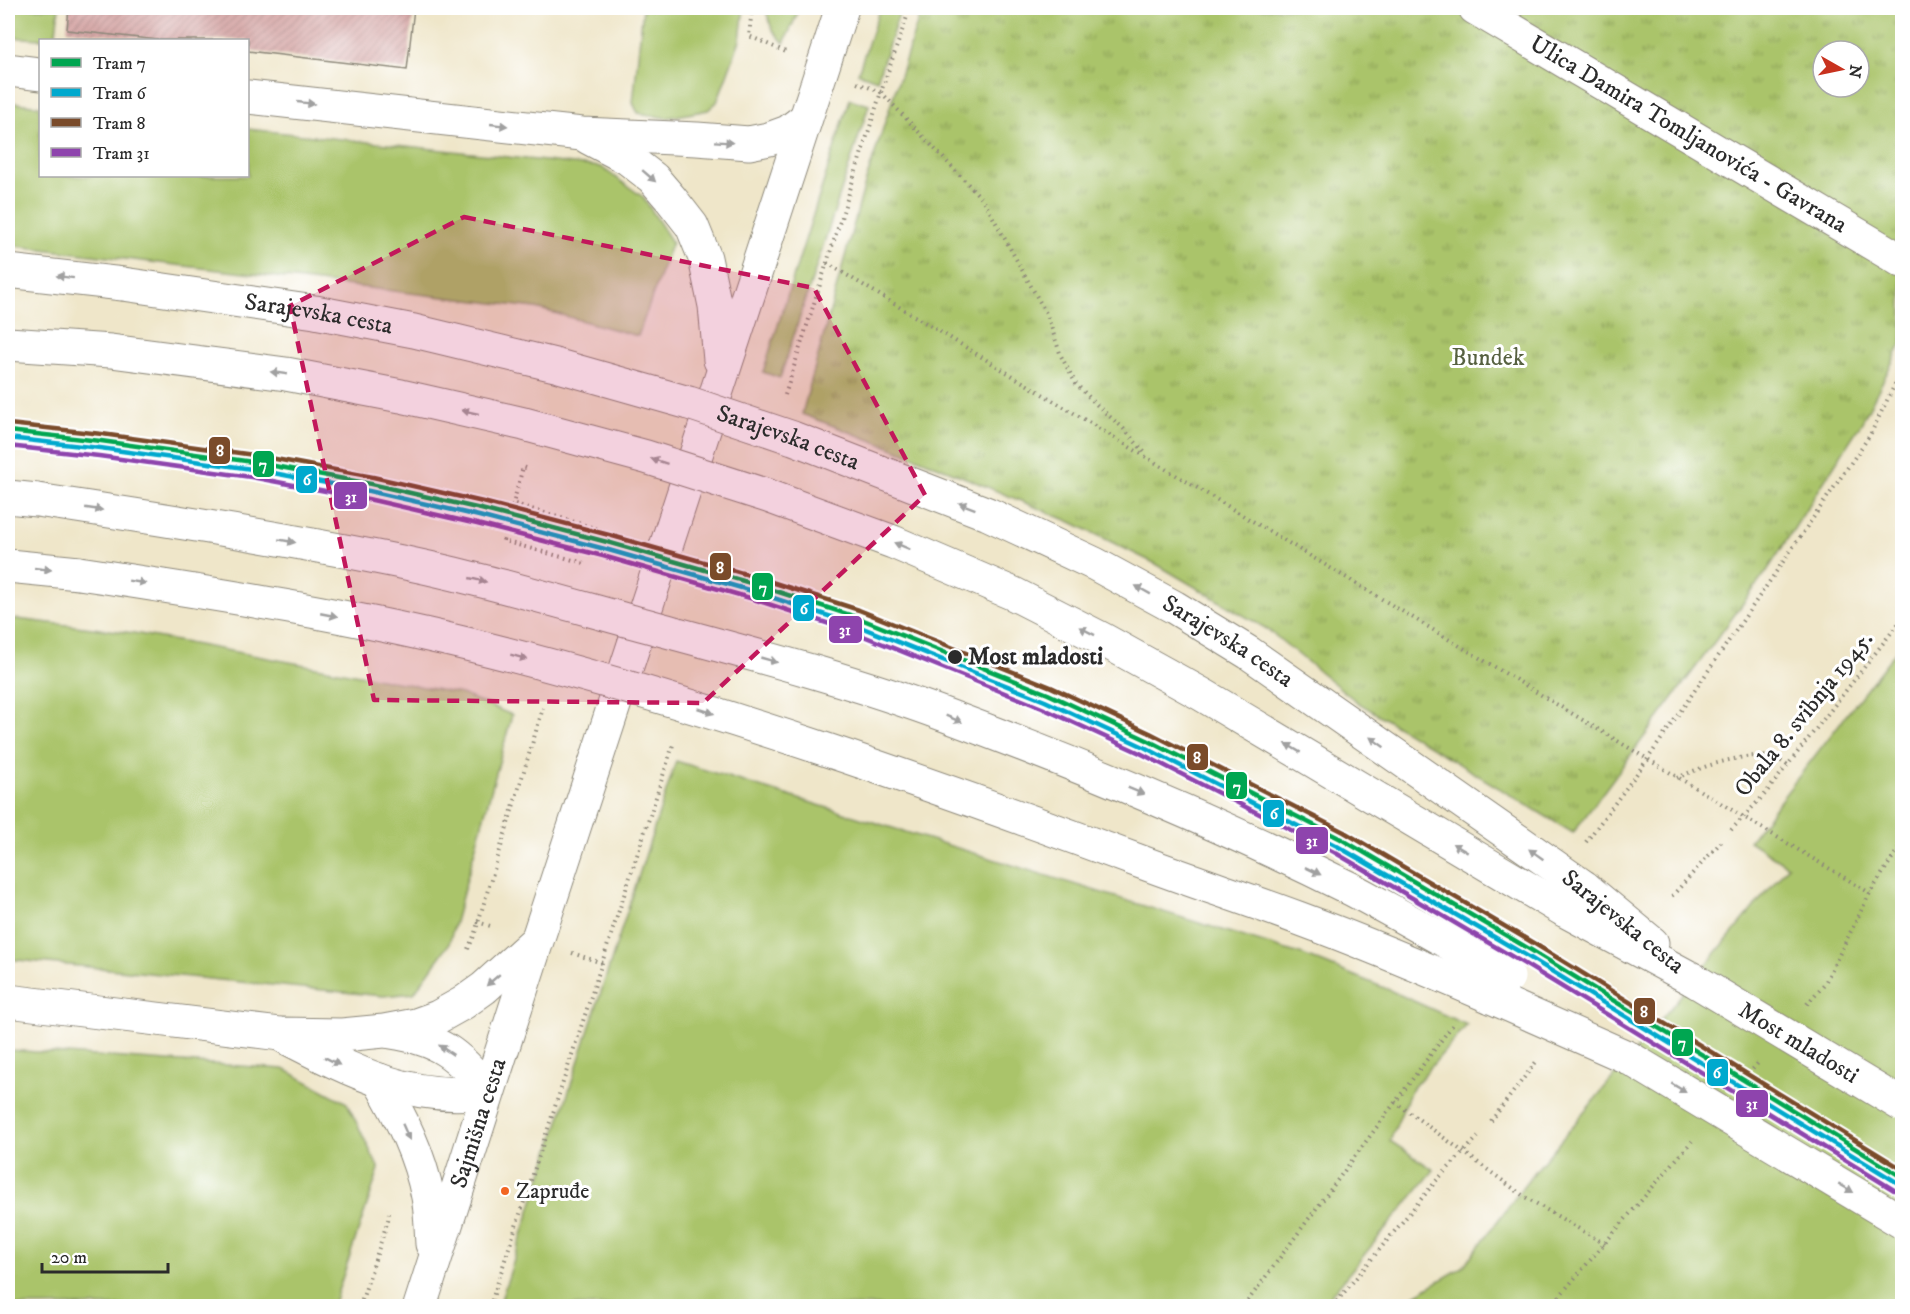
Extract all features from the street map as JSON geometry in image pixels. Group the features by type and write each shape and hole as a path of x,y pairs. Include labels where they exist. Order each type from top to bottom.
{"main road":[{"path":"8,1001 280,1034 342,1035 384,1031 416,1025 438,1017 463,1003 484,988 537,941 842,8"},
{"name":"Ulica Damira Tomljanovića - Gavrana","path":"1475,8 1902,261"},
{"path":"8,70 39,74"},
{"path":"249,97 582,134 749,143 788,132 805,119"},
{"path":"582,134 627,158 653,178 692,226 705,258 716,306 722,374"},
{"name":"Sarajevska cesta","path":"8,271 123,284 348,319 414,331 555,365 689,403 793,438 988,514 1095,564 1174,607 1248,653 1574,899 1694,980"},
{"name":"Sarajevska cesta","path":"8,344 111,351 286,374 400,396 524,424 646,457 768,496 926,556 1014,594 1102,639 1574,899"},
{"path":"8,497 196,524 379,557 492,583 712,643 946,715 1144,794 1350,889 1427,930 1499,987 1629,1058 1902,1222"},
{"path":"8,566 79,573 243,598 380,625 493,650 659,695 901,776 1295,917 1424,968 1499,987"},
{"name":"Sajmišna cesta","path":"420,1306 537,941"},
{"name":"Most mladosti","path":"1694,980 1902,1105"},
{"path":"280,1034 345,1068 379,1080 442,1095 488,1091 469,1067 430,1040 384,1031"},
{"path":"379,1080 404,1126 422,1173 429,1199 434,1261"}],"path":[{"path":"752,8 749,36 780,49"},
{"path":"785,395 910,8"},
{"path":"855,82 881,92 984,201 1047,315 1061,356 1076,384 1122,427 1151,460"},
{"path":"827,263 1870,893"},
{"path":"1582,848 1647,759 1870,435 1902,370"},
{"path":"530,468 523,467 503,541 588,564"},
{"path":"514,504 598,529"},
{"name":"Obala 8. svibnja 1945.","path":"1731,830 1765,794 1902,619"},
{"path":"466,952 474,936 543,708"},
{"path":"490,1306 675,739"},
{"path":"1677,778 1700,767 1743,758 1770,757 1788,765"},
{"path":"1672,896 1721,842"},
{"path":"1802,1010 1825,983 1870,893 1902,843"},
{"path":"578,955 602,963"},
{"path":"1244,1306 1459,1016"},
{"path":"1735,1090 1765,1054"},
{"path":"1491,1121 1536,1062"},
{"path":"1395,1102 1525,1197 1605,1244"},
{"path":"1551,1306 1698,1135"},
{"path":"1333,1306 1436,1181 1478,1137"},
{"path":"360,1306 385,1232 389,1210"}],"highlighted area":[{"path":"464,217 814,288 925,495 703,703 374,700 290,306"}],"green space":[{"path":"8,8 59,8 55,39 8,37"},
{"path":"643,8 744,8 740,40 717,102 708,110 666,118 638,113 633,103"},
{"path":"765,8 800,8 784,43 772,29"},
{"path":"880,8 901,8 877,80 858,73"},
{"name":"Bundek","path":"922,8 1902,8 1902,343 1862,422 1767,571 1573,833 1357,702 1267,629 1156,564 1071,522 918,458 802,414 864,187"},
{"path":"850,99 869,105 780,378 763,372"},
{"path":"8,102 39,106 39,177 249,177 249,129 601,167 643,197 672,242 638,336 536,308 8,245"},
{"path":"8,618 134,633 461,694 512,715 449,944 414,993 383,996 8,959"},
{"path":"1902,643 1902,1306 1396,1306 1463,1267 1533,1174 1788,866 1749,841"},
{"path":"676,761 1303,955 1467,1025 1411,1090 1390,1141 1434,1170 1322,1306 499,1306"},
{"path":"8,1050 284,1069 347,1103 379,1169 333,1306 8,1306"}],"building":[{"path":"69,8 414,8 407,70 249,51 249,39 149,39 67,30"}],"tram line":[{"name":"8","path":"9,424 254,455 373,477 483,502 609,535 756,577 859,610 1051,687 1150,733 1344,832 1535,944 1902,1169"},
{"name":"7","path":"8,431 253,462 371,484 481,509 607,542 754,584 856,617 1048,694 1147,740 1341,839 1531,950 1902,1177"},
{"name":"6","path":"8,438 252,469 369,491 479,516 605,549 752,591 853,624 1045,701 1144,747 1337,846 1527,956 1898,1183"},
{"name":"31","path":"8,446 251,477 368,499 603,556 750,598 851,631 1042,708 1140,753 1334,852 1523,963 1894,1190"}],"place":[{"name":"Most mladosti","path":"955,657"},
{"name":"Zapruđe","path":"505,1191"}]}
